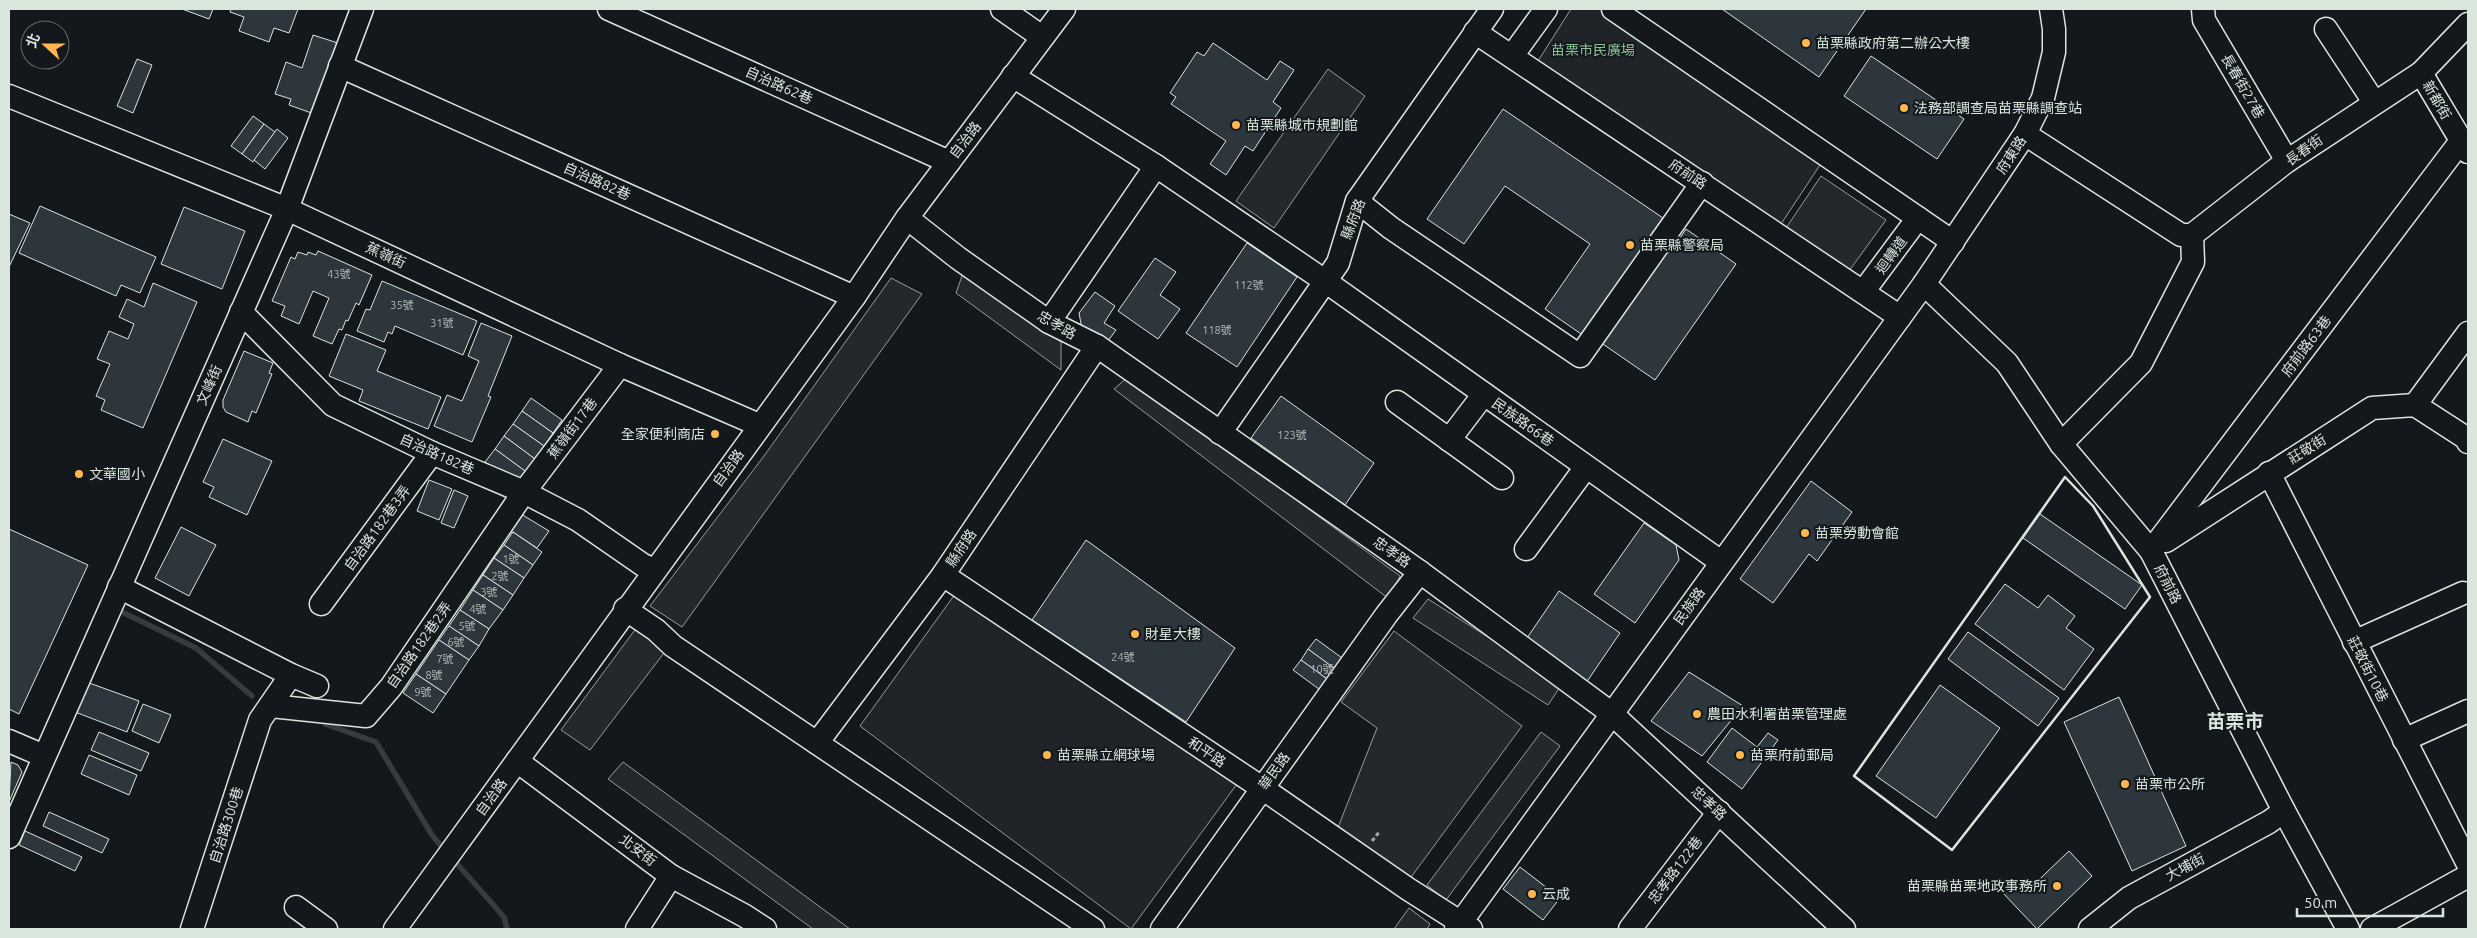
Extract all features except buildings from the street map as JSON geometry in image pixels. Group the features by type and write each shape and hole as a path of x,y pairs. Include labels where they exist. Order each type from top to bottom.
{"street":[{"name":"文峰街","path":"9,837 287,209 362,9"},
{"name":"自治路62巷","path":"609,9 949,162"},
{"path":"1002,9 1042,37"},
{"name":"自治路","path":"395,929 854,296 907,218 1064,9"},
{"name":"縣府路","path":"1220,433 1338,263 1357,202 1492,9"},
{"path":"1512,56 1546,9"},
{"path":"1613,9 1953,242"},
{"name":"府東路","path":"1924,284 2024,134 2042,98 2054,52 2054,29 2051,9"},
{"name":"長春街27巷","path":"2203,9 2204,20 2287,161"},
{"name":"長春街","path":"2192,234 2287,161 2421,72 2468,24"},
{"path":"2326,29 2374,102"},
{"name":"府前路","path":"1475,32 1900,317"},
{"name":"自治路82巷","path":"340,66 854,296"},
{"name":"新都街","path":"2421,72 2465,147"},
{"name":"民族路66巷","path":"1013,76 1156,166 1325,281 1720,562"},
{"name":"蕉嶺街","path":"9,96 287,209 620,365 759,425"},
{"path":"2024,134 2181,235 2192,234 2193,262 2141,364 2061,444"},
{"name":"府前路63巷","path":"2151,551 2465,147"},
{"path":"1049,322 1156,166"},
{"path":"1357,202 1391,228 1580,356 1702,183"},
{"name":"忠孝路","path":"907,218 958,258 1049,322 1097,346 1420,572 1611,712 1844,929"},
{"name":"迴轉道","path":"1864,292 1918,218"},
{"name":"府前路","path":"1924,284 2007,363 2061,444 2151,551 2284,811 2348,929"},
{"name":"民族路","path":"1463,927 1611,712 1924,284"},
{"name":"自治路182巷","path":"241,312 333,404 432,453 524,492 578,520 643,565 654,570"},
{"path":"2468,333 2415,405 2466,438 2468,442"},
{"name":"縣府路","path":"817,743 943,575 1097,346"},
{"name":"蕉嶺街17巷","path":"524,492 620,365"},
{"path":"1449,440 1484,394"},
{"path":"1397,402 1502,478"},
{"name":"莊敬街","path":"2151,551 2372,408 2415,405"},
{"name":"自治路182巷3弄","path":"321,604 432,453"},
{"path":"1526,549 1586,467"},
{"name":"莊敬街10巷","path":"2269,473 2468,864"},
{"name":"自治路182巷2弄","path":"266,713 366,716 391,687 524,492"},
{"name":"華民路","path":"1162,929 1387,614 1420,572"},
{"name":"和平路","path":"943,575 1262,788 1463,927"},
{"path":"119,587 291,675 317,686"},
{"path":"2354,642 2463,593"},
{"path":"625,610 656,630 673,646 1093,929"},
{"name":"自治路300巷","path":"192,929 266,713 291,675"},
{"path":"2404,740 2468,711"},
{"path":"9,740 44,756"},
{"name":"北安街","path":"517,761 671,876 746,922 765,929"},
{"name":"大埔街","path":"2090,929 2129,898 2269,822 2284,811"},
{"name":"忠孝路122巷","path":"1630,929 1719,812"},
{"path":"637,929 671,876"},
{"path":"2372,929 2468,876"},
{"path":"296,907 326,929"}],"green space":[{"name":"苗栗市民廣場","path":"1571,9 1604,9 1820,165 1781,224 1538,61"},
{"name":"苗栗縣立網球場","path":"958,590 1237,784 1131,929 860,726"}],"shaded area":[{"path":"1328,69 1365,96 1274,228 1236,201"},
{"path":"1821,176 1886,220 1849,271 1786,228"},
{"path":"963,273 1061,342 1061,370 956,293"},
{"path":"891,278 922,294 682,627 650,606 764,456"},
{"path":"1128,377 1400,576 1389,599 1114,389"},
{"path":"1428,599 1562,684 1548,705 1413,618"},
{"path":"637,627 667,649 590,750 561,730"},
{"path":"1394,631 1522,726 1409,880 1337,830 1377,728 1341,702"},
{"path":"1541,732 1560,746 1446,900 1427,885"},
{"path":"623,762 850,929 813,929 608,779"},
{"path":"1409,908 1430,924 1427,929 1394,929"}],"waterway":[{"path":"122,612 196,648 252,696"},
{"path":"325,724 376,742 432,835 446,852"},
{"path":"452,858 504,917 507,929"}],"wall":[{"path":"2065,477 2093,506 2150,597 1952,850 1854,776 2065,477"}],"place":[{"name":"苗栗縣政府第二辦公大樓","path":"1806,43"},
{"name":"法務部調查局苗栗縣調查站","path":"1904,108"},
{"name":"苗栗縣城市規劃館","path":"1236,125"},
{"name":"苗栗縣警察局","path":"1630,245"},
{"name":"全家便利商店","path":"715,434"},
{"name":"文華國小","path":"79,474"},
{"name":"苗栗勞動會館","path":"1805,533"},
{"name":"財星大樓","path":"1135,634"},
{"name":"農田水利署苗栗管理處","path":"1697,714"},
{"name":"苗栗縣立網球場","path":"1047,755"},
{"name":"苗栗府前郵局","path":"1740,755"},
{"name":"苗栗市公所","path":"2125,784"},
{"name":"苗栗縣苗栗地政事務所","path":"2057,886"},
{"name":"云成","path":"1532,894"}],"district":[{"name":"苗栗市","path":"2235,721"}]}
